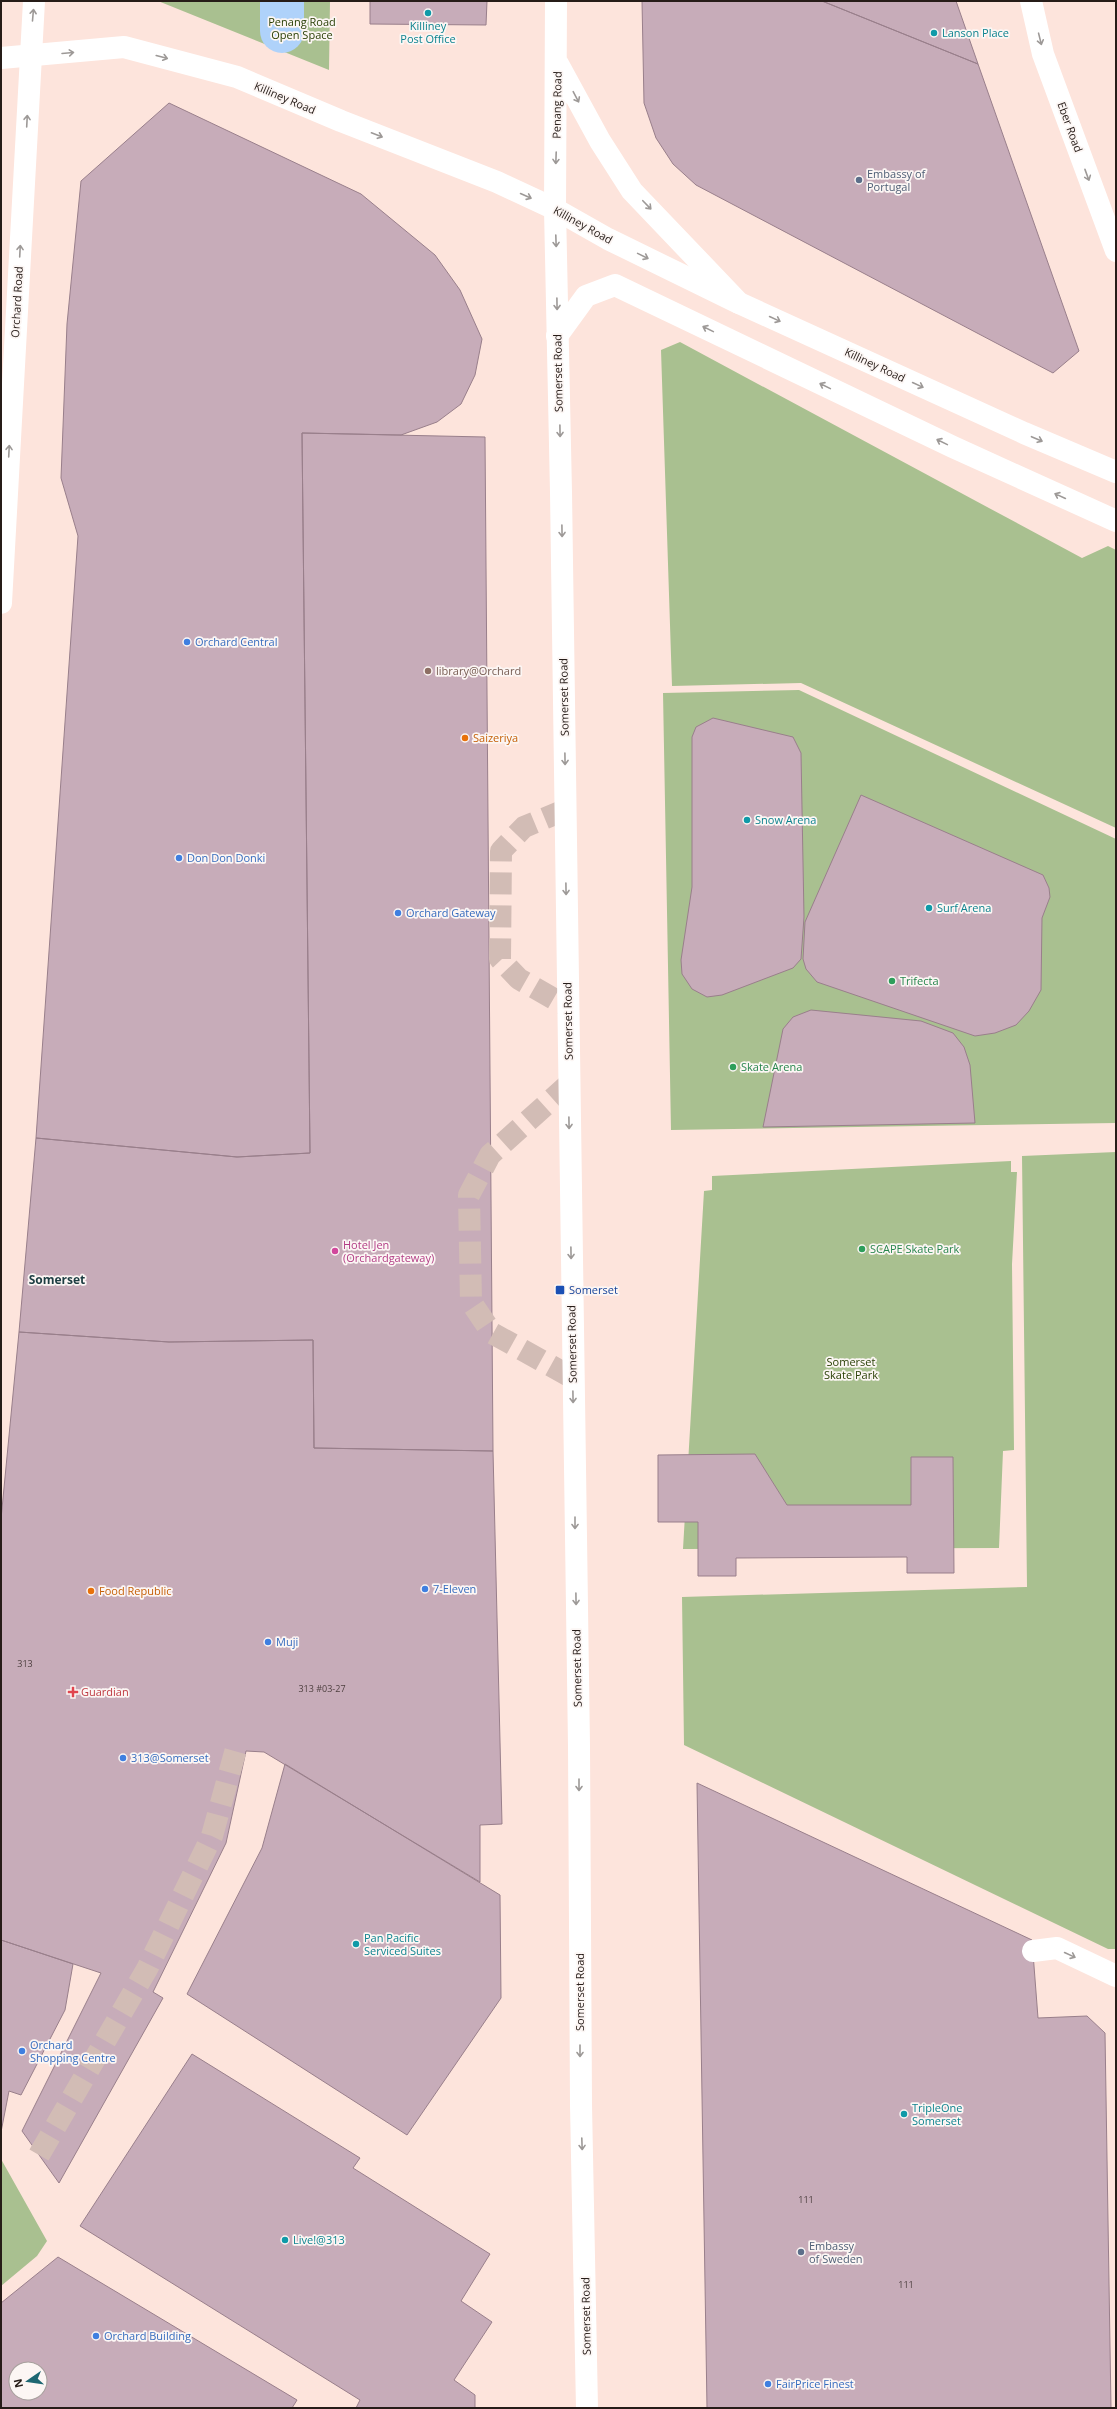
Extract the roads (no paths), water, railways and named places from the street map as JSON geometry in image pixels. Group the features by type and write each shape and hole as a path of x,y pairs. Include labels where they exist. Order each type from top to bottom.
{"main road":[{"name":"Orchard Road","path":"1,603 34,1"},
{"name":"Penang Road","path":"555,209 557,63 556,1"},
{"name":"Eber Road","path":"1031,1 1043,54 1116,251"},
{"name":"Killiney Road","path":"1,58 124,48 237,77 348,124 497,182 555,209 608,239 739,303 1024,433 1116,472"},
{"path":"557,63 600,141 632,191 739,303"},
{"name":"Somerset Road","path":"555,209 579,1730 581,2104 587,2408"},
{"path":"557,336 586,296 615,285 953,447 1116,521"},
{"path":"1033,1951 1057,1948 1116,1976"}],"waterway":[{"path":"282,1 282,31"}],"tunnel":[{"path":"565,810 524,827 501,851 500,959 519,979 568,1007"},
{"path":"569,1084 490,1155 469,1195 471,1302 492,1333 573,1378"},
{"path":"39,2155 147,1969 212,1836 236,1749"}],"place":[{"name":"Killiney Post Office","path":"428,13"},
{"name":"Lanson Place","path":"934,33"},
{"name":"Embassy of Portugal","path":"859,180"},
{"name":"Orchard Central","path":"187,642"},
{"name":"library@Orchard","path":"428,671"},
{"name":"Saizeriya","path":"465,738"},
{"name":"Snow Arena","path":"747,820"},
{"name":"Don Don Donki","path":"179,858"},
{"name":"Surf Arena","path":"929,908"},
{"name":"Orchard Gateway","path":"398,913"},
{"name":"Trifecta","path":"892,981"},
{"name":"Skate Arena","path":"733,1067"},
{"name":"SCAPE Skate Park","path":"862,1249"},
{"name":"Hotel Jen (Orchardgateway)","path":"335,1251"},
{"name":"Somerset","path":"560,1290"},
{"name":"7-Eleven","path":"425,1589"},
{"name":"Food Republic","path":"91,1591"},
{"name":"Muji","path":"268,1642"},
{"name":"Guardian","path":"73,1692"},
{"name":"313@Somerset","path":"123,1758"},
{"name":"Pan Pacific Serviced Suites","path":"356,1944"},
{"name":"Orchard Shopping Centre","path":"22,2051"},
{"name":"TripleOne Somerset","path":"904,2114"},
{"name":"Live!@313","path":"285,2240"},
{"name":"Embassy of Sweden","path":"801,2252"},
{"name":"Orchard Building","path":"96,2336"},
{"name":"FairPrice Finest","path":"768,2384"}],"district":[{"name":"Somerset","path":"57,1280"}],"park label":[{"name":"Penang Road Open Space","path":"302,28"},
{"name":"Somerset Skate Park","path":"851,1368"}]}
